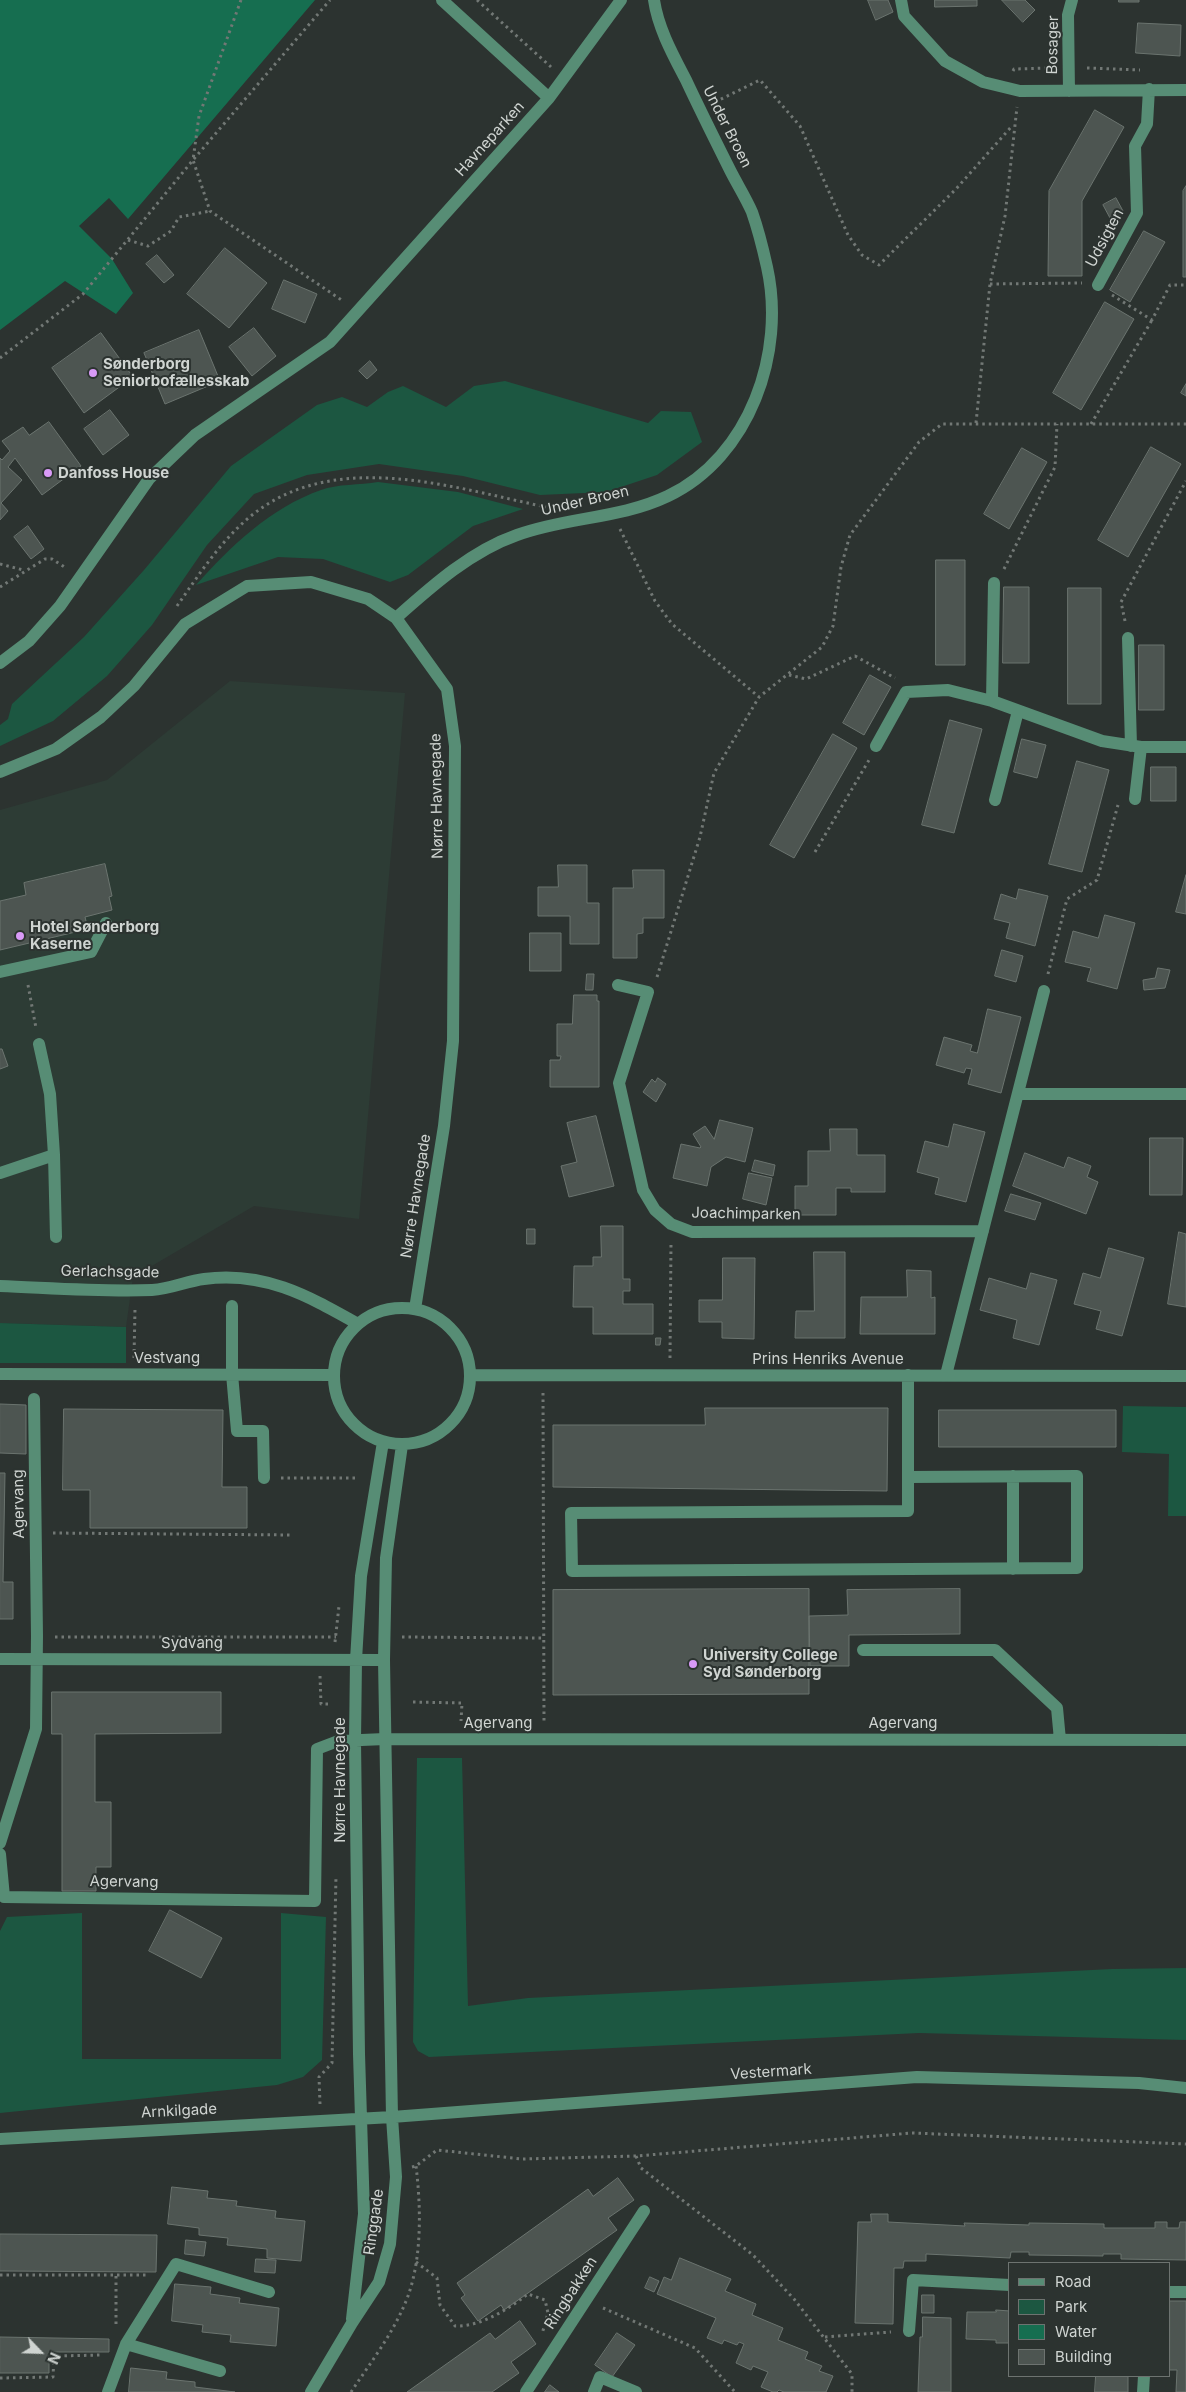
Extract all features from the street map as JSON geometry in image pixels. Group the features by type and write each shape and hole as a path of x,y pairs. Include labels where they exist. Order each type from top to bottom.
{"street":[{"path":"442,0 549,98"},
{"name":"Havneparken","path":"358,311 549,98 621,0"},
{"name":"Under Broen","path":"396,618 442,579 480,552 516,535 549,526 613,515 668,496 697,477 732,442 754,403 769,355 773,309 767,268 752,212 666,40 654,0"},
{"path":"901,0 904,16 945,60 983,82 1020,91 1186,90"},
{"name":"Bosager","path":"1069,91 1068,15 1072,0"},
{"name":"Udsigten","path":"1098,285 1138,213 1135,146 1147,124 1149,89"},
{"path":"0,663 29,642 60,606 149,479 195,435 330,342 358,311"},
{"name":"Nørre Havnegade","path":"0,772 56,749 101,717 134,686 185,624 247,586 311,582 368,599 396,618 447,688 455,746 453,1041 444,1126 414,1309"},
{"path":"992,701 994,583"},
{"path":"1128,638 1136,746 1135,799"},
{"path":"876,746 906,692 948,690 992,701 1102,741 1136,746 1186,747"},
{"path":"995,800 1018,711"},
{"path":"0,972 91,952 106,923"},
{"path":"618,985 648,992"},
{"path":"946,1375 1044,991"},
{"name":"Joachimparken","path":"648,992 619,1083 643,1190 655,1210 671,1224 692,1232 983,1231"},
{"path":"39,1044 50,1094 56,1237"},
{"path":"1018,1094 1186,1094"},
{"path":"0,1173 54,1155"},
{"name":"Gerlachsgade","path":"0,1286 136,1291 165,1290 203,1279 237,1276 266,1281 303,1293 358,1324"},
{"path":"232,1306 232,1374 237,1431 263,1431 264,1478"},
{"path":"394,1308 414,1309 436,1317 454,1332 466,1352 470,1375 467,1396 458,1415 443,1431 424,1441 402,1445 383,1442 363,1432 347,1417 337,1397 334,1375 337,1356 345,1338 358,1324 375,1313 394,1308"},
{"name":"Vestvang","path":"0,1374 334,1375"},
{"name":"Prins Henriks Avenue","path":"470,1375 1186,1376"},
{"path":"908,1375 908,1477 908,1511 571,1513 572,1571 1077,1568 1077,1476 908,1477"},
{"name":"Agervang","path":"0,1843 36,1729 37,1636 34,1399"},
{"name":"Nørre Havnegade","path":"360,2119 355,1741 356,1660 362,1576 383,1442"},
{"path":"392,2117 384,1660 386,1558 402,1445"},
{"path":"1013,1476 1013,1569"},
{"path":"863,1650 995,1650 1057,1708 1060,1740"},
{"name":"Sydvang","path":"0,1659 384,1660"},
{"name":"Agervang","path":"0,1854 4,1897 315,1900 317,1750 338,1741 385,1739 1186,1740"},
{"name":"Vestermark","path":"360,2119 916,2077 1139,2083 1186,2088"},
{"name":"Ringgade","path":"311,2392 379,2282 390,2244 395,2167 392,2117"},
{"name":"Ringgade","path":"352,2323 364,2214 360,2119"},
{"name":"Arnkilgade","path":"0,2139 360,2119"},
{"name":"Ringbakken","path":"526,2392 644,2211"},
{"path":"108,2392 121,2342 176,2264 269,2292"},
{"path":"910,2330 912,2280 1008,2285"},
{"path":"1171,2292 1186,2292"},
{"path":"121,2342 220,2371"},
{"path":"1143,2392 1144,2377"},
{"path":"594,2392 600,2378 636,2392"}],"path":[{"path":"241,0 199,116 193,160 210,211 358,311"},
{"path":"0,358 83,294 193,160 330,0"},
{"path":"477,0 564,79"},
{"path":"700,110 760,80 800,126 848,235 862,255 879,265 956,189 1013,125"},
{"path":"976,423 990,284 1005,216 1013,125 1020,91"},
{"path":"128,240 148,246 171,231 179,217 210,211"},
{"path":"1091,424 1152,320"},
{"path":"648,992 660,973 700,836 714,773 759,697 822,647 834,626 841,567 850,535 919,442 942,424 1186,424"},
{"path":"994,583 1001,574 1055,467 1057,424"},
{"path":"185,624 174,611 214,553 246,520 282,495 323,482 356,478 394,478 455,486 548,507"},
{"path":"1128,638 1121,602 1186,481"},
{"path":"613,515 655,601 672,624 759,697"},
{"path":"0,587 24,570 45,559 52,559 80,577"},
{"path":"0,564 24,570"},
{"path":"789,675 806,679 855,656 901,681 906,692"},
{"path":"816,852 876,746"},
{"path":"1044,991 1067,899 1097,880 1121,795 1135,799"},
{"path":"25,967 39,1044"},
{"path":"670,1354 671,1224"},
{"path":"134,1374 136,1291"},
{"path":"543,1374 544,1739"},
{"path":"282,1478 312,1478"},
{"path":"71,1532 292,1535"},
{"path":"37,1636 358,1637"},
{"path":"385,1637 544,1638"},
{"path":"320,1667 321,1704 328,1704"},
{"path":"413,1702 462,1703 461,1739"},
{"path":"395,2167 416,2166 437,2150 522,2159 636,2156 912,2133 1186,2144"},
{"path":"636,2156 640,2168 753,2255 794,2299 852,2374 852,2392"},
{"path":"351,2392 383,2344 408,2296 416,2262 419,2189 416,2166"},
{"path":"416,2262 437,2278 440,2305 455,2326 468,2326 511,2308 528,2294 545,2300 548,2313 541,2332 552,2352"},
{"path":"0,2275 169,2275"},
{"path":"0,2378 53,2377 54,2356 112,2355 121,2342 116,2275"},
{"path":"586,2300 694,2348 735,2392"},
{"path":"825,2337 910,2330"}],"shaded area":[{"path":"230,681 405,693 359,1219 254,1206 133,1277 126,1327 0,1323 0,810 107,780"}],"green space":[{"path":"505,381 648,423 661,411 691,412 702,442 657,475 606,492 540,495 463,476 379,464 307,475 254,494 207,545 152,625 107,676 53,721 0,746 0,725 8,719 12,704 84,637 144,570 231,466 317,405 342,397 367,407 388,392 403,386 446,407 474,386"},
{"path":"378,482 458,492 523,509 473,526 408,575 390,582 323,559 278,557 196,585 237,543 285,507 327,488"},
{"path":"0,1323 126,1327 126,1363 0,1363"},
{"path":"1123,1406 1186,1407 1186,1516 1168,1516 1169,1454 1122,1452"},
{"path":"417,1758 462,1758 468,2006 528,1998 1112,1969 1186,1968 1186,2040 919,2033 429,2057 418,2051 413,2042"},
{"path":"82,1913 82,2059 281,2059 281,1913 326,1917 322,2060 303,2077 277,2085 0,2113 0,1931 7,1917"}],"water":[{"path":"0,0 315,0 128,219 109,198 79,226 112,259 133,293 116,314 65,281 0,330"}],"building":[{"path":"868,0 888,0 893,12 876,20"},
{"path":"935,0 977,0 977,6 935,7"},
{"path":"1002,0 1025,0 1035,10 1023,22"},
{"path":"1119,0 1139,0 1139,2 1119,2"},
{"path":"1138,23 1181,25 1180,56 1136,53"},
{"path":"1095,110 1124,127 1082,201 1082,276 1048,276 1049,191"},
{"path":"1186,186 1186,277 1183,277 1183,191"},
{"path":"1116,198 1123,211 1110,218 1103,205"},
{"path":"1144,231 1165,242 1130,302 1110,290"},
{"name":"Sønderborg Seniorbofællesskab","path":"225,248 267,283 229,328 187,294"},
{"path":"157,255 174,275 164,283 146,264"},
{"path":"284,280 317,294 305,323 272,309"},
{"path":"1105,302 1134,319 1081,410 1053,393"},
{"path":"254,328 276,356 252,376 229,347"},
{"name":"Sønderborg Seniorbofællesskab","path":"199,330 220,381 165,404 144,353"},
{"name":"Sønderborg Seniorbofællesskab","path":"101,333 133,377 84,413 52,368"},
{"path":"370,361 377,370 367,379 359,371"},
{"path":"1186,384 1186,396 1181,393"},
{"path":"110,410 129,435 103,455 84,429"},
{"name":"Danfoss House","path":"49,422 81,466 42,495 15,458 8,467 22,480 1,503 8,511 0,520 0,458 2,460 10,451 2,441 23,427 29,435"},
{"path":"1151,447 1181,464 1128,557 1098,540"},
{"path":"1022,448 1047,462 1009,529 984,514"},
{"path":"28,526 44,549 31,559 14,537"},
{"path":"936,560 965,560 965,665 936,665"},
{"path":"1004,587 1029,587 1029,663 1003,663"},
{"path":"1068,588 1101,588 1101,704 1068,704"},
{"path":"1139,645 1164,645 1164,710 1139,710"},
{"path":"870,675 891,687 864,735 843,723"},
{"path":"950,720 982,729 954,833 922,825"},
{"path":"833,734 857,748 794,858 770,845"},
{"path":"1022,739 1046,745 1037,778 1014,772"},
{"path":"1077,761 1109,770 1082,872 1049,864"},
{"path":"1151,767 1176,767 1176,801 1151,801"},
{"path":"105,864 112,896 109,897 112,910 85,917 88,929 0,950 0,901 26,895 24,883"},
{"path":"558,865 587,865 587,903 599,903 599,944 570,944 570,916 538,916 538,887 558,887"},
{"path":"633,870 664,870 664,918 643,918 643,933 637,934 637,958 613,958 613,888 633,888"},
{"path":"1186,875 1186,914 1176,912"},
{"path":"1019,889 1048,896 1035,946 1006,938 1010,923 994,919 1001,894 1016,899"},
{"path":"1105,915 1135,923 1117,989 1087,981 1091,968 1065,962 1073,931 1098,938"},
{"path":"530,933 561,933 561,971 530,971"},
{"path":"1002,950 1023,956 1016,982 995,976"},
{"path":"1158,968 1170,970 1165,988 1144,990 1143,980 1155,978"},
{"path":"587,974 594,974 593,990 586,990"},
{"path":"574,995 597,995 597,1001 599,1001 599,1087 550,1087 550,1060 560,1060 561,1056 557,1056 557,1024 572,1024"},
{"path":"988,1009 1021,1017 1001,1093 968,1084 972,1069 966,1068 964,1073 936,1065 944,1037 972,1045 970,1051 977,1053"},
{"path":"0,1049 2,1049 8,1066 0,1069"},
{"path":"658,1078 666,1084 656,1102 643,1092 652,1079 655,1082"},
{"path":"596,1116 614,1186 569,1197 561,1166 577,1162 567,1123"},
{"path":"720,1120 753,1128 745,1162 726,1157 711,1167 707,1186 673,1178 681,1144 700,1148 693,1134 705,1126 714,1139"},
{"path":"954,1124 985,1132 966,1202 935,1194 939,1178 917,1172 925,1141 948,1147"},
{"path":"830,1129 857,1129 857,1155 885,1155 885,1192 851,1192 851,1188 836,1188 836,1215 795,1215 795,1186 808,1186 808,1151 830,1151"},
{"path":"1150,1138 1183,1138 1182,1195 1150,1195"},
{"path":"1025,1153 1064,1168 1068,1157 1091,1166 1087,1177 1098,1182 1086,1214 1013,1186"},
{"path":"755,1160 775,1165 773,1176 752,1171"},
{"path":"749,1173 772,1178 766,1205 743,1199"},
{"path":"1011,1194 1041,1203 1035,1220 1005,1211"},
{"path":"601,1226 623,1226 623,1279 630,1279 630,1291 623,1291 623,1304 653,1304 653,1334 593,1334 593,1307 573,1307 574,1266 593,1266 593,1257 601,1257"},
{"path":"527,1229 535,1229 535,1244 527,1244"},
{"path":"1179,1232 1186,1234 1186,1307 1168,1304"},
{"path":"1109,1248 1144,1258 1122,1336 1096,1329 1101,1311 1074,1304 1083,1273 1100,1278"},
{"path":"814,1252 845,1252 845,1338 795,1338 796,1311 814,1311"},
{"path":"723,1258 755,1258 754,1339 722,1338 722,1322 699,1322 699,1300 722,1300"},
{"path":"907,1270 931,1271 931,1298 935,1297 935,1334 860,1334 861,1297 907,1297"},
{"path":"1031,1273 1057,1280 1039,1345 1013,1338 1017,1320 980,1310 989,1278 1026,1289"},
{"path":"656,1338 661,1338 660,1345 656,1345"},
{"path":"0,1404 26,1405 26,1454 0,1453"},
{"path":"705,1408 888,1408 887,1491 553,1487 553,1425 705,1425"},
{"path":"64,1409 223,1410 222,1487 247,1487 247,1528 90,1528 90,1490 63,1490"},
{"path":"939,1410 1116,1410 1116,1447 939,1447"},
{"path":"0,1473 5,1473 3,1582 13,1582 13,1619 0,1619"},
{"path":"809,1589 809,1694 553,1695 553,1590"},
{"path":"960,1589 960,1634 849,1635 849,1666 810,1666 809,1616 848,1615 847,1590"},
{"path":"52,1692 221,1692 221,1733 95,1734 95,1802 111,1802 111,1867 96,1867 96,1891 62,1891 62,1734 52,1734"},
{"path":"170,1910 222,1938 201,1978 149,1951"},
{"path":"618,2178 634,2200 608,2218 617,2230 504,2310 501,2305 478,2321 461,2298 465,2295 457,2283 588,2189 593,2196"},
{"path":"172,2187 208,2191 207,2198 237,2201 236,2206 276,2211 275,2218 305,2221 301,2261 267,2258 267,2249 227,2245 228,2238 199,2235 199,2228 168,2224"},
{"path":"871,2214 888,2214 888,2222 965,2226 964,2223 1029,2225 1029,2223 1104,2224 1104,2228 1155,2228 1155,2222 1167,2222 1167,2228 1179,2228 1180,2222 1186,2222 1186,2260 1121,2259 1121,2254 1103,2254 1103,2256 1029,2255 1029,2252 1011,2252 1010,2258 926,2254 926,2261 904,2261 903,2268 894,2268 893,2324 855,2323 858,2222 871,2222"},
{"path":"0,2234 157,2235 156,2272 0,2271"},
{"path":"186,2240 206,2242 204,2256 185,2254"},
{"path":"680,2258 731,2279 725,2291 756,2304 752,2315 783,2328 778,2340 808,2352 805,2359 822,2366 819,2371 833,2376 826,2392 784,2392 779,2390 773,2392 761,2387 768,2372 753,2366 751,2370 736,2363 744,2344 739,2342 737,2345 724,2340 722,2344 707,2338 716,2318 657,2294 664,2277 671,2280"},
{"path":"256,2259 276,2260 275,2273 255,2272"},
{"path":"650,2277 659,2281 654,2292 645,2288"},
{"path":"175,2284 211,2287 210,2294 240,2298 239,2303 279,2308 276,2346 230,2342 231,2335 202,2332 203,2325 172,2321"},
{"path":"922,2295 934,2295 934,2313 922,2313"},
{"path":"1171,2301 1186,2301 1186,2392 1176,2392 1177,2370 1171,2370"},
{"path":"996,2310 1008,2311 1008,2343 996,2343 996,2340 966,2339 967,2312 996,2312"},
{"path":"923,2317 951,2318 951,2392 918,2392 920,2337 922,2337"},
{"path":"520,2321 536,2344 511,2362 519,2373 492,2392 407,2392 490,2333 495,2339"},
{"path":"617,2333 635,2345 612,2377 595,2365"},
{"path":"0,2337 109,2339 109,2352 49,2352 49,2373 0,2373"},
{"path":"131,2368 167,2372 166,2379 195,2382 195,2387 235,2392 129,2392"},
{"path":"1096,2377 1128,2377 1128,2392 1095,2392"},
{"path":"550,2385 559,2392 545,2392"}],"place":[{"name":"Sønderborg Seniorbofællesskab","path":"93,373"},
{"name":"Danfoss House","path":"48,473"},
{"name":"Hotel Sønderborg Kaserne","path":"20,936"},
{"name":"University College Syd Sønderborg","path":"693,1664"}]}
